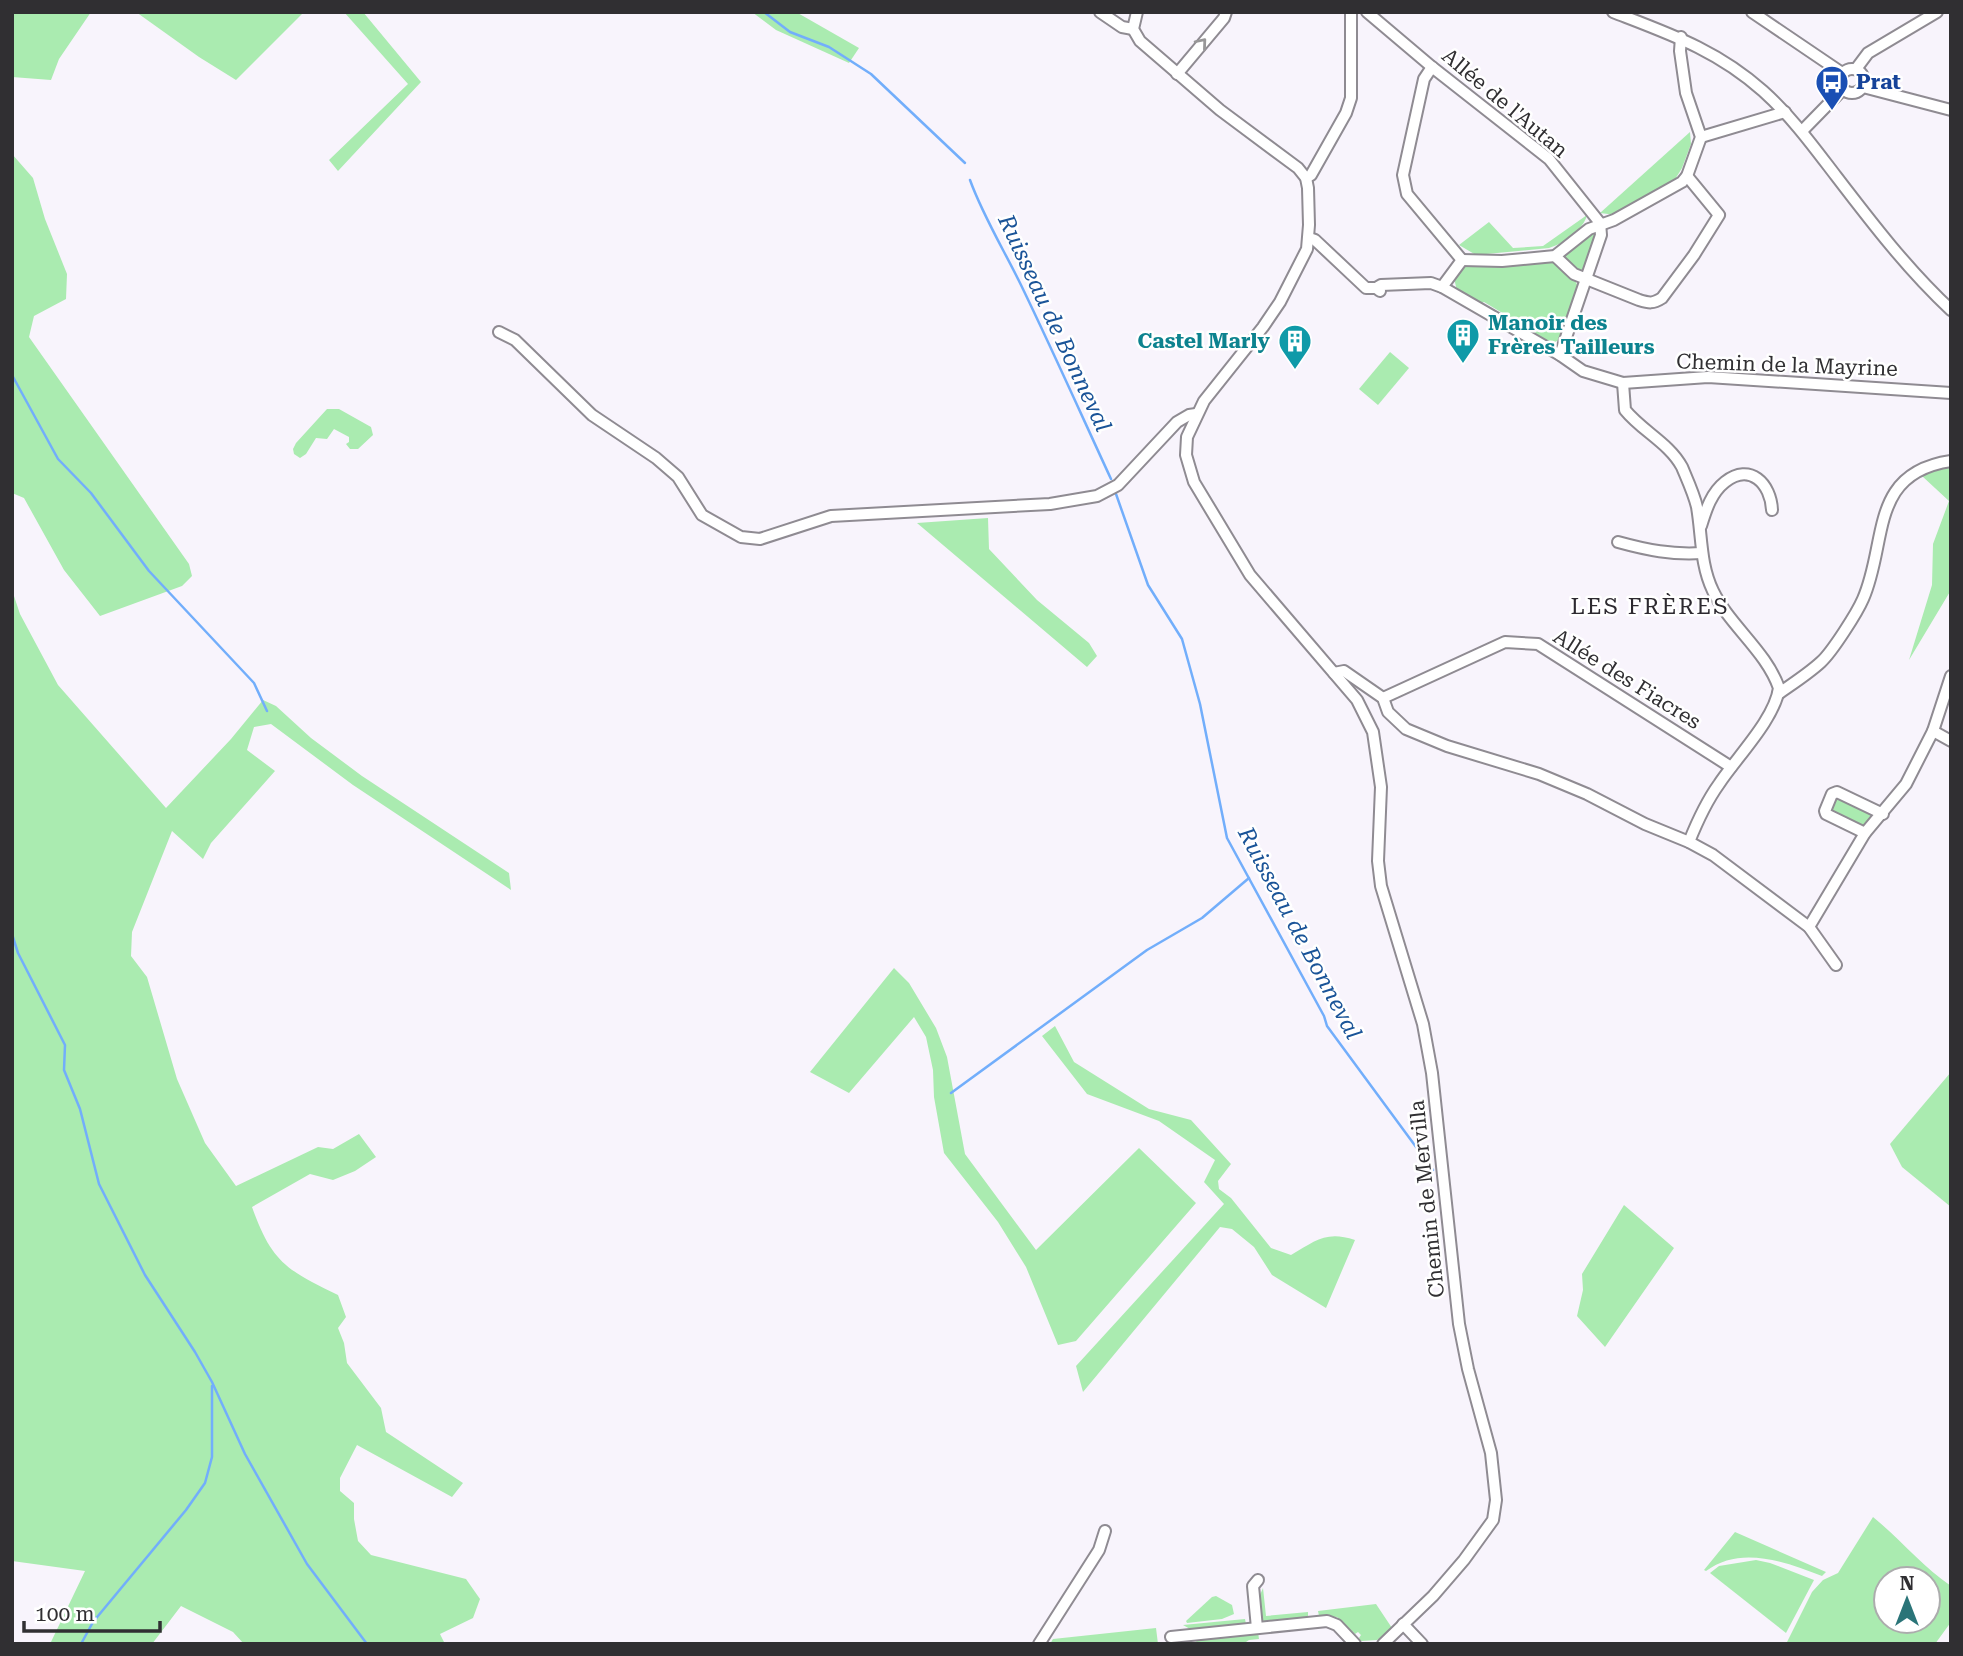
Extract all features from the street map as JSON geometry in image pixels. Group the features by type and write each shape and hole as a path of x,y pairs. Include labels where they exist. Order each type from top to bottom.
{"street":[{"path":"1100,12 1122,27 1133,29"},
{"path":"499,332 515,340 608,428 649,453 678,477 702,515 751,540 831,516 1049,504 1097,496 1118,485 1177,422 1196,414 1280,302 1299,266 1308,238 1306,178 1298,168 1220,110 1140,41 1133,29 1137,12"},
{"path":"1177,74 1224,18 1226,12"},
{"path":"1306,178 1311,175 1346,113 1351,98 1351,12"},
{"name":"Allée de l'Autan","path":"1367,12 1549,159 1600,223"},
{"path":"1613,12 1681,37 1708,51 1762,90 1802,131 1874,225 1930,291 1951,310"},
{"path":"1752,12 1842,73"},
{"path":"1856,69 1863,58 1874,49 1937,12"},
{"path":"1432,67 1424,79 1404,175 1407,194 1462,260 1492,261 1555,256 1589,229 1614,220 1674,188 1687,176 1701,137 1686,93 1680,51 1681,37"},
{"path":"1863,87 1864,78 1856,69 1850,68 1842,73 1840,81 1843,89 1854,93 1863,87 1951,110"},
{"path":"1802,131 1843,89"},
{"path":"1701,137 1785,112"},
{"path":"1555,256 1574,274 1650,303 1662,298 1719,215 1687,176"},
{"path":"1560,355 1601,235 1600,223"},
{"name":"Chemin de la Mayrine","path":"1308,238 1315,240 1366,288 1431,283 1440,286 1560,355 1583,372 1623,383 1708,377 1951,393"},
{"path":"1440,286 1462,260"},
{"path":"1623,383 1625,410 1681,465 1696,505 1704,567 1713,592 1773,671 1779,688 1767,716 1700,816 1689,842"},
{"name":"Chemin de Mervilla","path":"1196,414 1186,446 1188,465 1194,482 1250,575 1357,699 1373,732 1380,768 1378,861 1381,886 1423,1024 1430,1060 1459,1324 1491,1453 1496,1500 1493,1520 1433,1595 1382,1644"},
{"path":"1778,694 1823,661 1863,601 1872,574 1885,510 1892,496 1902,484 1922,470 1937,463 1951,461"},
{"path":"1699,530 1709,501 1725,482 1741,474 1757,478 1766,486 1772,497 1772,510"},
{"path":"1618,541 1679,555 1702,553"},
{"name":"Allée des Fiacres","path":"1383,698 1505,642 1538,644 1731,767"},
{"path":"1334,673 1344,671 1383,698 1388,712 1406,729 1447,747 1539,774 1587,794 1713,855 1809,927 1836,965"},
{"path":"1809,927 1866,833 1906,784 1933,731 1951,676"},
{"path":"1933,731 1951,741"},
{"path":"1866,833 1826,814 1832,794 1837,792 1883,814"},
{"path":"1039,1644 1100,1550 1105,1531"},
{"path":"1257,1628 1253,1586 1258,1580"},
{"path":"1171,1637 1327,1620 1337,1625 1355,1644"},
{"path":"1403,1624 1422,1644"}],"green space":[{"path":"12,12 91,12 59,59 51,80 12,77"},
{"path":"136,12 304,12 236,80"},
{"path":"344,12 363,12 421,82 338,171 329,160 408,84"},
{"path":"752,12 796,12 859,48 849,63 776,30"},
{"path":"1690,132 1691,144 1674,181 1616,215 1600,213"},
{"path":"12,154 33,178 45,219 67,274 66,299 34,316 29,337 189,564 192,576 182,586 100,616 64,570 24,498 12,493"},
{"path":"1587,215 1582,226 1572,235 1549,248 1476,255 1459,245 1489,222 1513,248 1543,246"},
{"path":"1588,232 1593,233 1596,238 1585,269 1576,272 1563,255"},
{"path":"1552,261 1573,276 1579,289 1561,339 1549,345 1505,321 1504,314 1484,302 1479,304 1457,291 1454,278 1461,268"},
{"path":"1390,352 1409,368 1378,405 1359,389"},
{"path":"327,409 339,409 371,427 373,435 358,449 350,449 346,444 349,437 334,429 327,439 316,438 306,454 300,458 294,454 296,443"},
{"path":"1951,464 1951,590 1909,660 1932,585 1933,544 1949,501 1922,476 1927,470"},
{"path":"988,518 989,549 1037,600 1089,643 1097,656 1087,667 917,523"},
{"path":"12,590 20,614 58,685 166,808 231,739 263,700 276,706 311,738 362,776 509,873 511,890 353,785 271,724 254,727 247,750 275,771 211,843 203,859 172,831 132,932 131,956 147,977 177,1079 205,1143 236,1186 318,1147 333,1149 359,1134 376,1157 355,1171 333,1180 310,1174 252,1207 267,1241 283,1263 306,1279 338,1295 346,1317 338,1328 347,1363 381,1408 386,1432 463,1483 452,1497 357,1445 340,1478 340,1491 354,1503 358,1541 371,1555 466,1579 480,1599 473,1618 440,1634 445,1644 244,1644 233,1632 181,1606 152,1644 50,1644 85,1571 12,1561"},
{"path":"1838,796 1876,815 1864,828 1830,812"},
{"path":"894,968 909,983 936,1028 947,1057 965,1154 1036,1250 1139,1148 1196,1203 1076,1341 1058,1345 1026,1267 998,1222 944,1153 926,1037 914,1017 849,1093 810,1072"},
{"path":"1055,1026 1074,1062 1149,1109 1191,1120 1231,1164 1218,1181 1219,1189 1231,1198 1271,1248 1291,1255 1321,1238 1336,1236 1355,1240 1326,1308 1272,1275 1254,1247 1232,1229 1220,1227 1083,1392 1076,1366 1224,1204 1204,1182 1215,1160 1159,1121 1087,1094 1042,1036"},
{"path":"1951,1072 1951,1207 1902,1167 1890,1144"},
{"path":"1624,1205 1674,1248 1605,1347 1577,1316 1583,1290 1582,1274"},
{"path":"1873,1517 1925,1565 1872,1565 1872,1635 1942,1635 1935,1644 1786,1644 1812,1592 1823,1580 1838,1573"},
{"path":"1735,1532 1826,1572 1822,1576 1778,1561 1748,1557 1720,1563 1704,1570"},
{"path":"1756,1560 1814,1580 1786,1633 1710,1573 1719,1566"},
{"path":"1942,1579 1951,1586 1951,1622 1942,1634"},
{"path":"1263,1588 1266,1616 1308,1612 1308,1617 1265,1622 1259,1617 1257,1602"},
{"path":"1216,1596 1232,1605 1234,1614 1222,1619 1187,1623 1186,1621"},
{"path":"1376,1604 1392,1628 1377,1640 1361,1641 1358,1632 1355,1634 1337,1617 1319,1616 1318,1611"},
{"path":"1245,1619 1246,1624 1196,1629 1183,1625"},
{"path":"1156,1628 1158,1644 1050,1644 1053,1639"},
{"path":"1258,1632 1259,1639 1243,1644 1192,1644 1202,1638"}],"waterway":[{"name":"Ruisseau de Bonneval","path":"764,12 790,32 829,47 871,74 965,163"},
{"name":"Ruisseau de Bonneval","path":"970,180 1111,479"},
{"path":"12,375 58,459 91,493 149,571 254,683 267,711"},
{"name":"Ruisseau de Bonneval","path":"1116,494 1148,585 1182,639 1200,704 1227,838 1327,1026 1433,1170"},
{"path":"951,1093 1147,950 1202,918 1249,878"},
{"path":"12,934 18,953 65,1045 64,1070 80,1109 99,1184 145,1275 212,1382 245,1454 307,1564 367,1644"},
{"path":"81,1644 93,1622 186,1510 205,1483 212,1457 212,1386"}],"place":[{"name":"Prat","path":"1832,112"},
{"name":"Manoir des Frères Tailleurs","path":"1463,365"},
{"name":"Castel Marly","path":"1295,371"}],"district":[{"name":"LES FRÈRES","path":"1650,606"}]}
